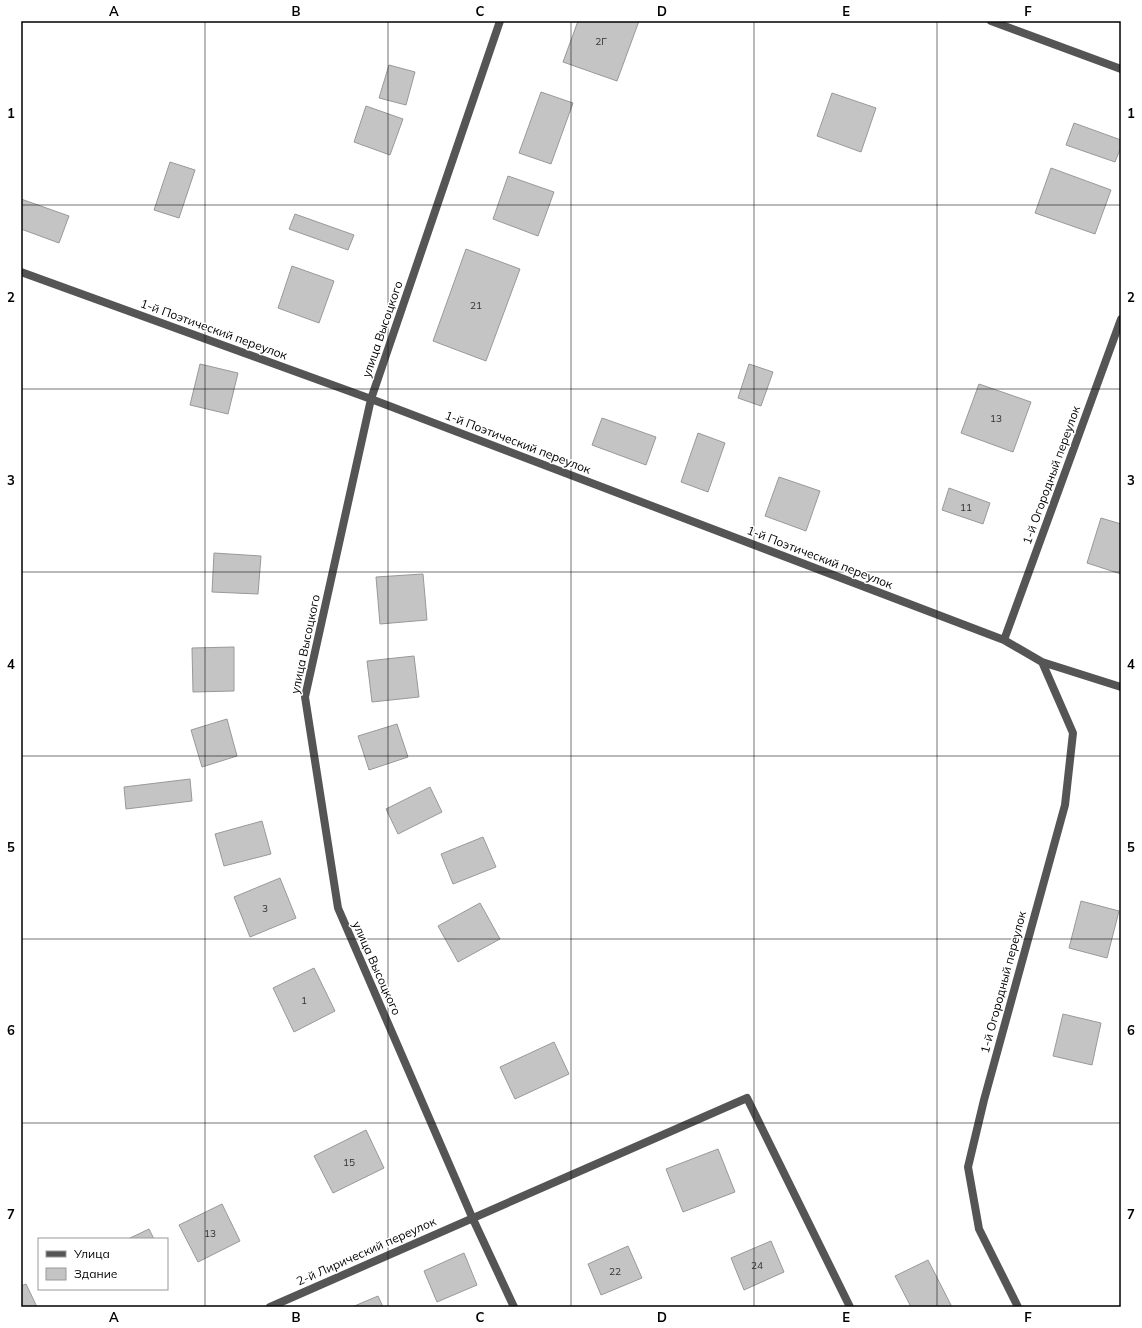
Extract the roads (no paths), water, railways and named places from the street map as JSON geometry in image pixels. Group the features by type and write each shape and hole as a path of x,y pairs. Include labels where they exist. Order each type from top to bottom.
{"street":[{"name":"улица Высоцкого","path":"500,21 371,399 305,697 338,908 472,1217 514,1307"},
{"path":"991,21 1121,70"},
{"name":"1-й Поэтический переулок","path":"21,272 371,399 1004,640 1042,662 1121,687"},
{"name":"1-й Огородный переулок","path":"1004,640 1121,319"},
{"name":"1-й Огородный переулок","path":"1018,1307 979,1229 968,1167 984,1100 1065,805 1073,733 1042,662"},
{"name":"2-й Лирический переулок","path":"270,1307 472,1217 747,1098 850,1307"}]}
